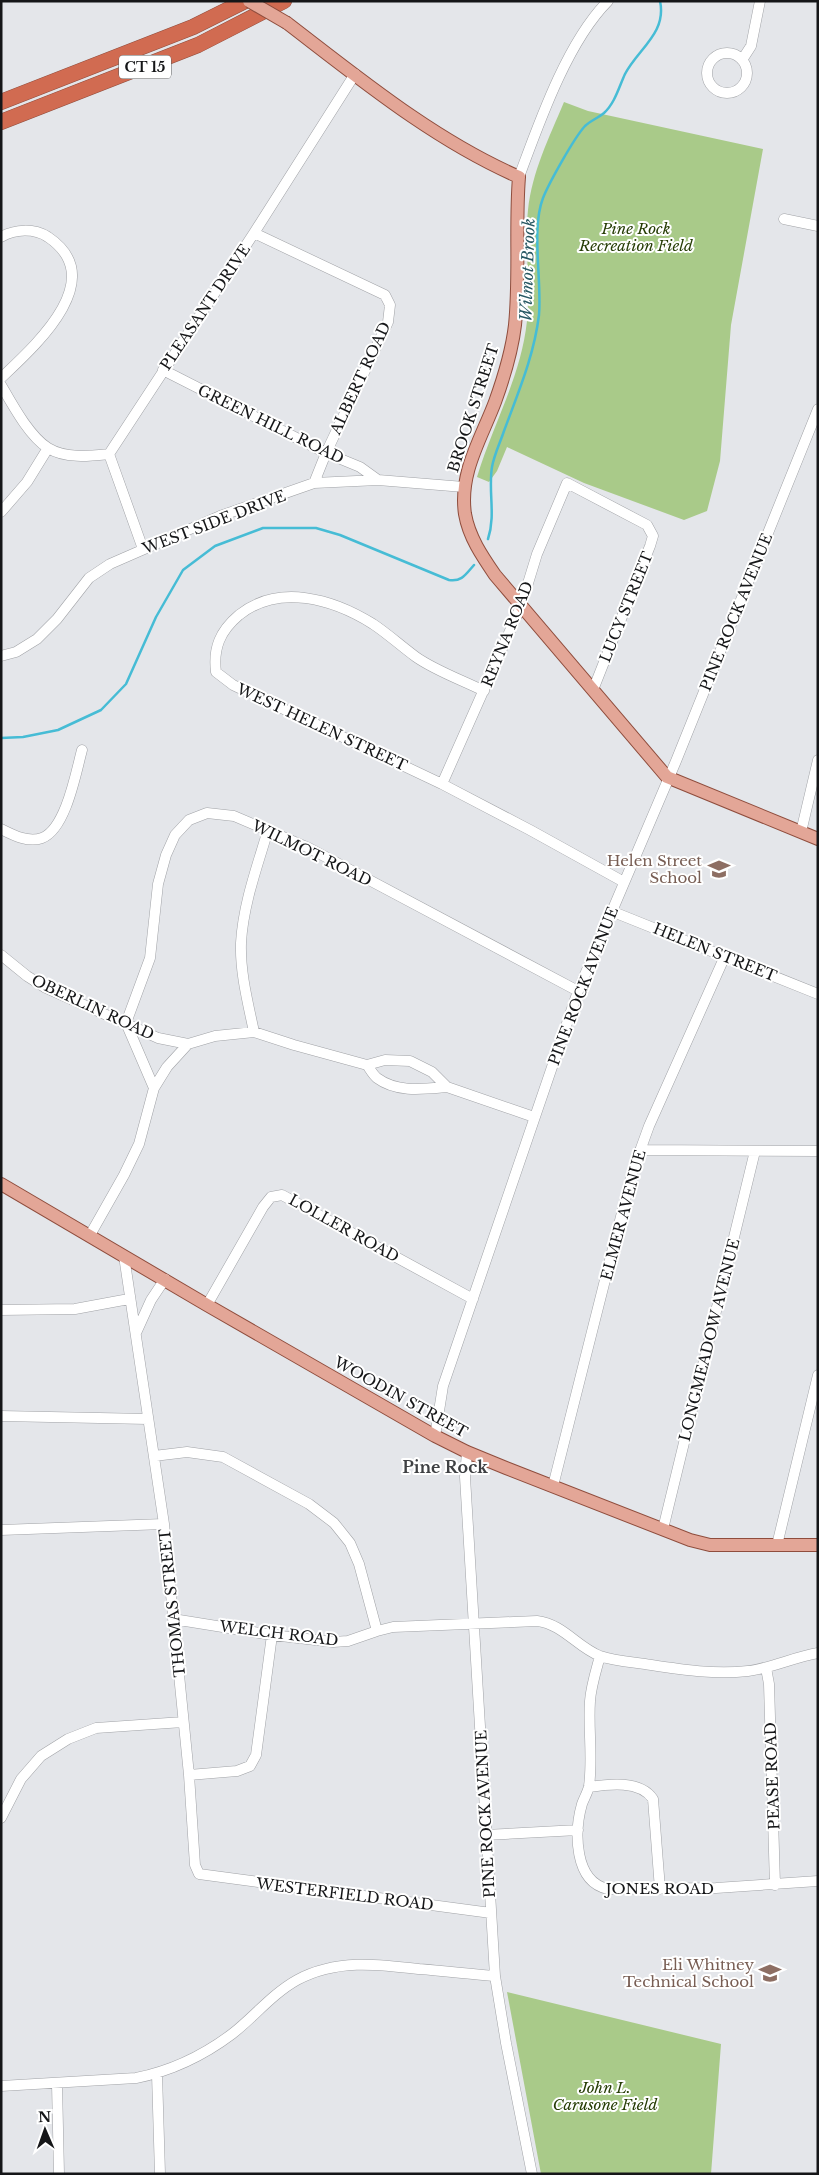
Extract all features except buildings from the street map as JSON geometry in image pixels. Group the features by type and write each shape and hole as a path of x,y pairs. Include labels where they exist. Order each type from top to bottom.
{"highway":[{"name":"CT 15","path":"1,102 194,27 245,1"},
{"name":"CT 15","path":"1,122 198,45 284,1"}],"main road":[{"path":"249,1 287,23 415,118 494,166 519,177"},
{"name":"BROOK STREET","path":"519,177 516,216 516,295 513,335 508,362 495,402 473,454 464,487 466,514 475,544 495,575 667,777"},
{"path":"667,777 818,839"},
{"name":"WOODIN STREET","path":"1,1184 166,1279 207,1305 435,1436 467,1452 690,1540 710,1545 818,1545"}],"street":[{"name":"BROOK STREET","path":"519,177 554,88 579,40 608,1"},
{"path":"742,60 751,46 760,1"},
{"path":"729,53 736,55 742,60 747,75 740,88 733,92 725,93 718,91 712,86 708,79 707,71 709,64 714,58 729,53"},
{"name":"PLEASANT DRIVE","path":"109,454 254,233 355,74"},
{"path":"784,219 818,226"},
{"path":"1,237 20,230 42,233 56,243 69,259 73,277 70,295 55,320 32,349 1,378"},
{"name":"ALBERT ROAD","path":"254,233 385,295 390,305 388,322 326,453 314,483"},
{"name":"GREEN HILL ROAD","path":"163,370 326,453 360,467 378,480"},
{"path":"1,385 32,432 48,448 64,454 88,456 109,454 143,549"},
{"name":"PINE ROCK AVENUE","path":"435,1436 443,1386 578,991 683,743 818,409"},
{"path":"1,512 27,482 48,448"},
{"name":"WEST SIDE DRIVE","path":"1,656 16,652 38,639 57,619 89,578 110,564 220,516 314,483 378,480 464,487"},
{"name":"REYNA ROAD","path":"442,784 521,606 537,554 567,483"},
{"name":"LUCY STREET","path":"567,483 647,525 653,536 593,690"},
{"name":"WEST HELEN STREET","path":"484,691 417,658 373,624 342,607 315,598 284,597 251,605 231,622 218,639 214,658 216,672 233,685 442,784 624,882"},
{"path":"1,829 25,839 43,838 54,829 64,810 82,750"},
{"path":"801,832 818,760"},
{"name":"WILMOT ROAD","path":"126,1023 150,958 158,884 166,855 175,836 189,820 207,813 234,816 309,848 578,991"},
{"path":"254,1032 244,980 241,944 247,905 268,830"},
{"name":"HELEN STREET","path":"611,911 818,994"},
{"name":"OBERLIN ROAD","path":"1,955 27,976 46,988 158,1038 188,1044 216,1036 254,1032 367,1065 385,1060 410,1061 432,1072 448,1087 534,1117"},
{"name":"ELMER AVENUE","path":"553,1486 632,1173 649,1126 725,956"},
{"path":"126,1023 154,1088"},
{"path":"90,1235 139,1144 154,1088 167,1067 188,1044"},
{"name":"OBERLIN ROAD","path":"367,1065 376,1078 398,1088 419,1090 448,1087"},
{"path":"640,1150 818,1150"},
{"name":"LONGMEADOW AVENUE","path":"663,1529 755,1151"},
{"name":"LOLLER ROAD","path":"207,1305 263,1207 271,1197 282,1195 473,1299"},
{"name":"THOMAS STREET","path":"124,1256 164,1524 189,1775 195,1865 199,1874"},
{"path":"136,1333 151,1300 166,1279"},
{"path":"1,1310 75,1309 129,1299"},
{"path":"777,1545 818,1375"},
{"path":"1,1416 148,1419"},
{"path":"154,1456 187,1452 223,1457 309,1504 328,1518 350,1543 359,1564 377,1631"},
{"name":"PINE ROCK AVENUE","path":"467,1452 465,1472 485,1835 495,1976 506,2044 532,2174"},
{"path":"1,1530 164,1524"},
{"name":"WELCH ROAD","path":"173,1619 272,1635 341,1642 393,1627 548,1622 600,1656"},
{"path":"189,1775 237,1771 250,1766 256,1755 272,1635"},
{"path":"485,1835 578,1830 582,1805 589,1787 590,1700 600,1656 651,1665 713,1672 747,1671 766,1668 792,1658 818,1653"},
{"name":"PEASE ROAD","path":"766,1668 769,1684 776,1885"},
{"path":"1,1818 21,1779 41,1756 68,1739 96,1728 183,1722"},
{"path":"589,1787 605,1784 634,1786 647,1790 653,1799 660,1889"},
{"name":"JONES ROAD","path":"578,1830 579,1853 583,1868 591,1882 598,1887 608,1890 776,1885 818,1881"},
{"name":"WESTERFIELD ROAD","path":"199,1874 491,1913"},
{"path":"1,2086 136,2078 157,2074 190,2060 232,2034 269,2000 296,1980 342,1965 366,1963 495,1976"},
{"path":"157,2074 160,2174"},
{"path":"57,2084 59,2174"}],"green space":[{"name":"Pine Rock Recreation Field","path":"564,102 588,111 763,149 731,325 720,461 707,511 684,520 584,483 507,447 497,471 489,482 477,477 513,381 524,342 528,307 527,224 530,196 542,155"},
{"name":"John L. Carusone Field","path":"507,1992 721,2044 711,2174 541,2174"}],"waterway":[{"name":"Wilmot Brook","path":"488,539 491,521 491,476 493,462 525,374 537,330 540,301 537,240 543,198 575,140 585,126 608,109 625,74 655,32 661,12 660,1"},
{"path":"1,738 23,737 58,730 101,710 126,684 156,617 183,570 215,546 263,528 316,528 340,535 449,580 461,579 474,565"}],"place":[{"name":"Helen Street School","path":"719,869"},
{"name":"Eli Whitney Technical School","path":"770,1973"}],"district":[{"name":"Pine Rock","path":"445,1467"}]}
